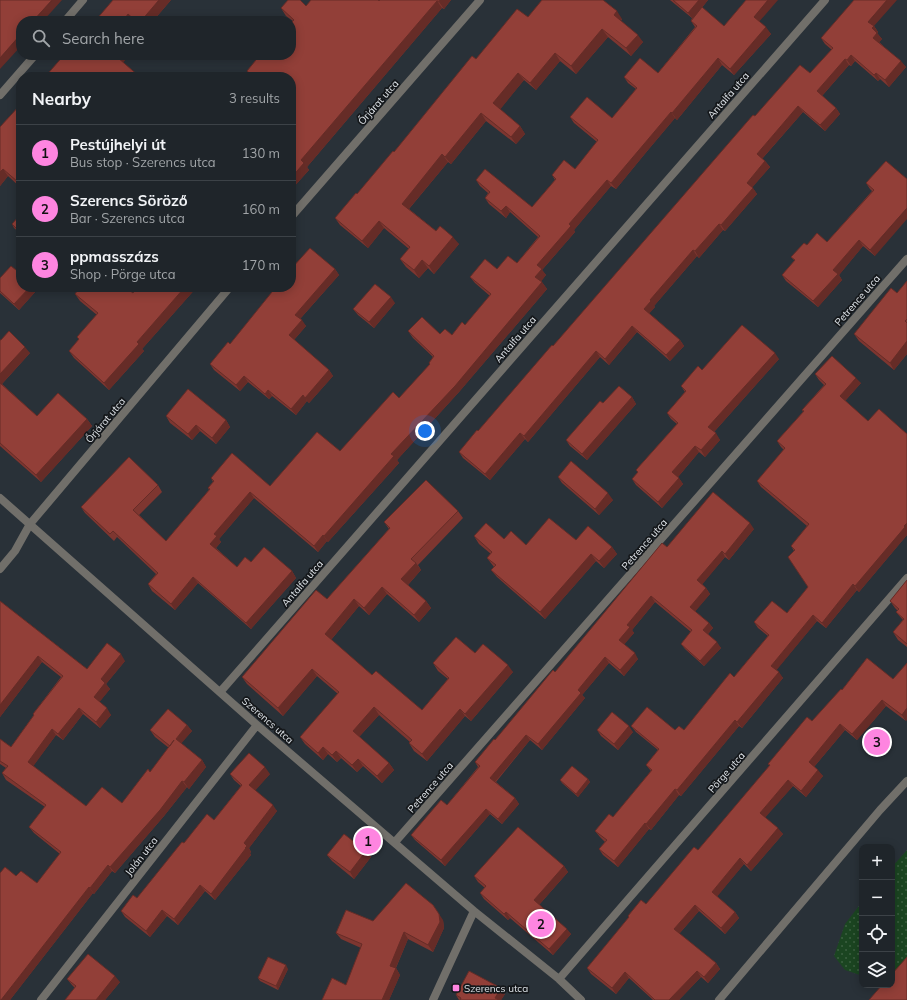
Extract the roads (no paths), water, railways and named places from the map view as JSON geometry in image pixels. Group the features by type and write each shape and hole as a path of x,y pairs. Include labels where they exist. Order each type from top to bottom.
{"street":[{"path":"69,16 83,0"},
{"name":"Őrjárat utca","path":"296,211 480,0"},
{"name":"Antalfa utca","path":"221,691 825,0"},
{"path":"20,72 31,60"},
{"path":"0,95 16,77"},
{"name":"Petrence utca","path":"395,842 907,259"},
{"name":"Őrjárat utca","path":"0,569 15,551 30,524 226,292"},
{"name":"Szerencs utca","path":"0,498 258,725 474,911 559,979 581,1000"},
{"name":"Pörge utca","path":"559,979 907,578"},
{"name":"Jolán utca","path":"41,1000 258,725"},
{"path":"719,1000 880,810 907,781"},
{"path":"433,1000 474,911"}],"place":[{"name":"ppmasszázs","path":"877,742"},
{"name":"Pestújhelyi út","path":"368,841"},
{"name":"Szerencs Söröző","path":"541,924"},
{"name":"Szerencs utca","path":"456,988"}]}
